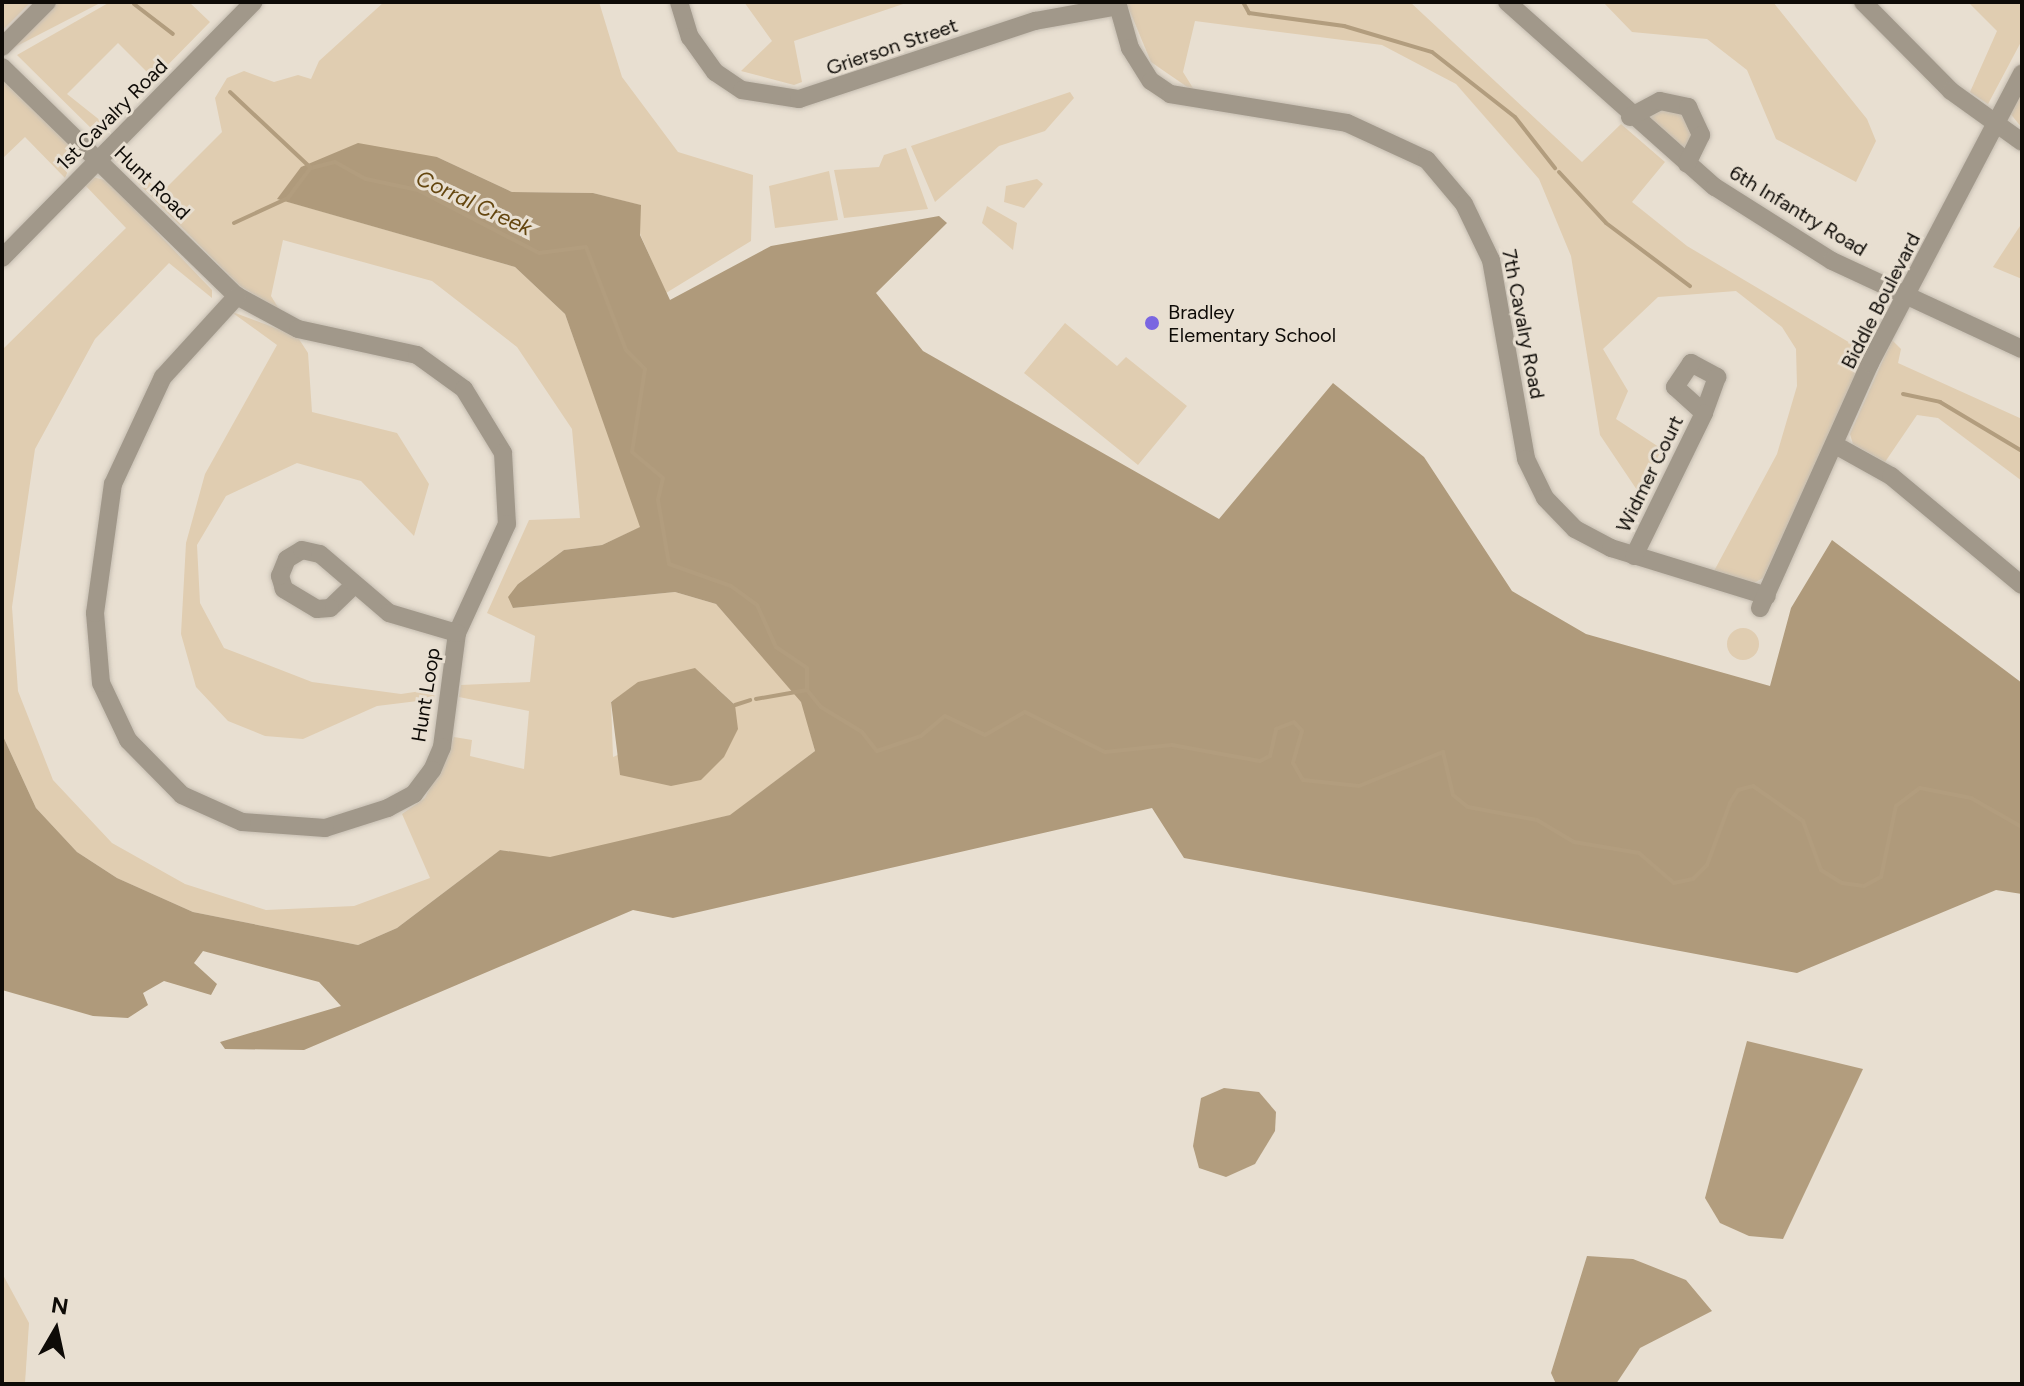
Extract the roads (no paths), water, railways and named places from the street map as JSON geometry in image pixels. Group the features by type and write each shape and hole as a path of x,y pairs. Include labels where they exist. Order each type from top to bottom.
{"street":[{"path":"2,47 47,2"},
{"name":"1st Cavalry Road","path":"2,258 254,2"},
{"name":"Grierson Street","path":"679,2 690,37 715,72 742,90 799,99 1021,26 1118,4"},
{"name":"6th Infantry Road","path":"1507,2 1630,117 1687,164 1771,224 1907,298 2022,349"},
{"path":"1863,2 1996,125 2022,142"},
{"name":"7th Cavalry Road","path":"1118,4 1130,48 1151,81 1170,94 1376,131 1447,181 1491,260 1526,459 1545,498 1575,529 1634,556 1763,602"},
{"name":"Hunt Road","path":"2,67 237,296"},
{"name":"Biddle Boulevard","path":"1763,602 1907,298 2022,73"},
{"path":"1630,117 1660,101 1688,107 1701,135 1687,164"},
{"name":"Hunt Loop","path":"237,296 298,329 417,355 464,389 486,420 509,477 508,518 457,633 442,747 432,770 414,794 359,820 285,829 242,822 182,795 128,740 101,683 96,647 107,509 163,377 237,296"},
{"name":"Widmer Court","path":"1634,556 1704,413"},
{"path":"1837,446 1891,476 2022,585"},
{"path":"352,587 389,613 457,633"}],"waterway":[{"path":"1243,2 1249,13 1344,26 1432,52 1515,117 1555,168"},
{"path":"134,4 173,34"},
{"name":"Corral Creek","path":"230,92 311,168 335,162 366,179 418,190 539,253 586,247 626,350 645,369 632,452 663,478 658,500 669,564 731,586 757,605 776,647 807,668 807,690 821,707 862,732 877,751 921,736 945,716 985,735 1025,712 1105,752 1172,745 1260,761 1270,756 1276,729 1294,722 1302,731 1293,763 1303,780 1359,786 1443,752 1453,795 1468,807 1537,820 1574,842 1639,853 1674,883 1693,879 1707,865 1730,803 1738,790 1753,786 1803,821 1821,870 1842,883 1864,886 1881,877 1896,806 1920,788 1971,798 2022,827"},
{"path":"234,223 288,198 311,168"},
{"path":"1559,172 1606,223 1690,286"},
{"path":"1903,394 1940,402 2022,451"},
{"path":"756,699 807,690"},
{"path":"735,705 750,700"}],"place":[{"name":"Bradley Elementary School","path":"1152,323"}]}
